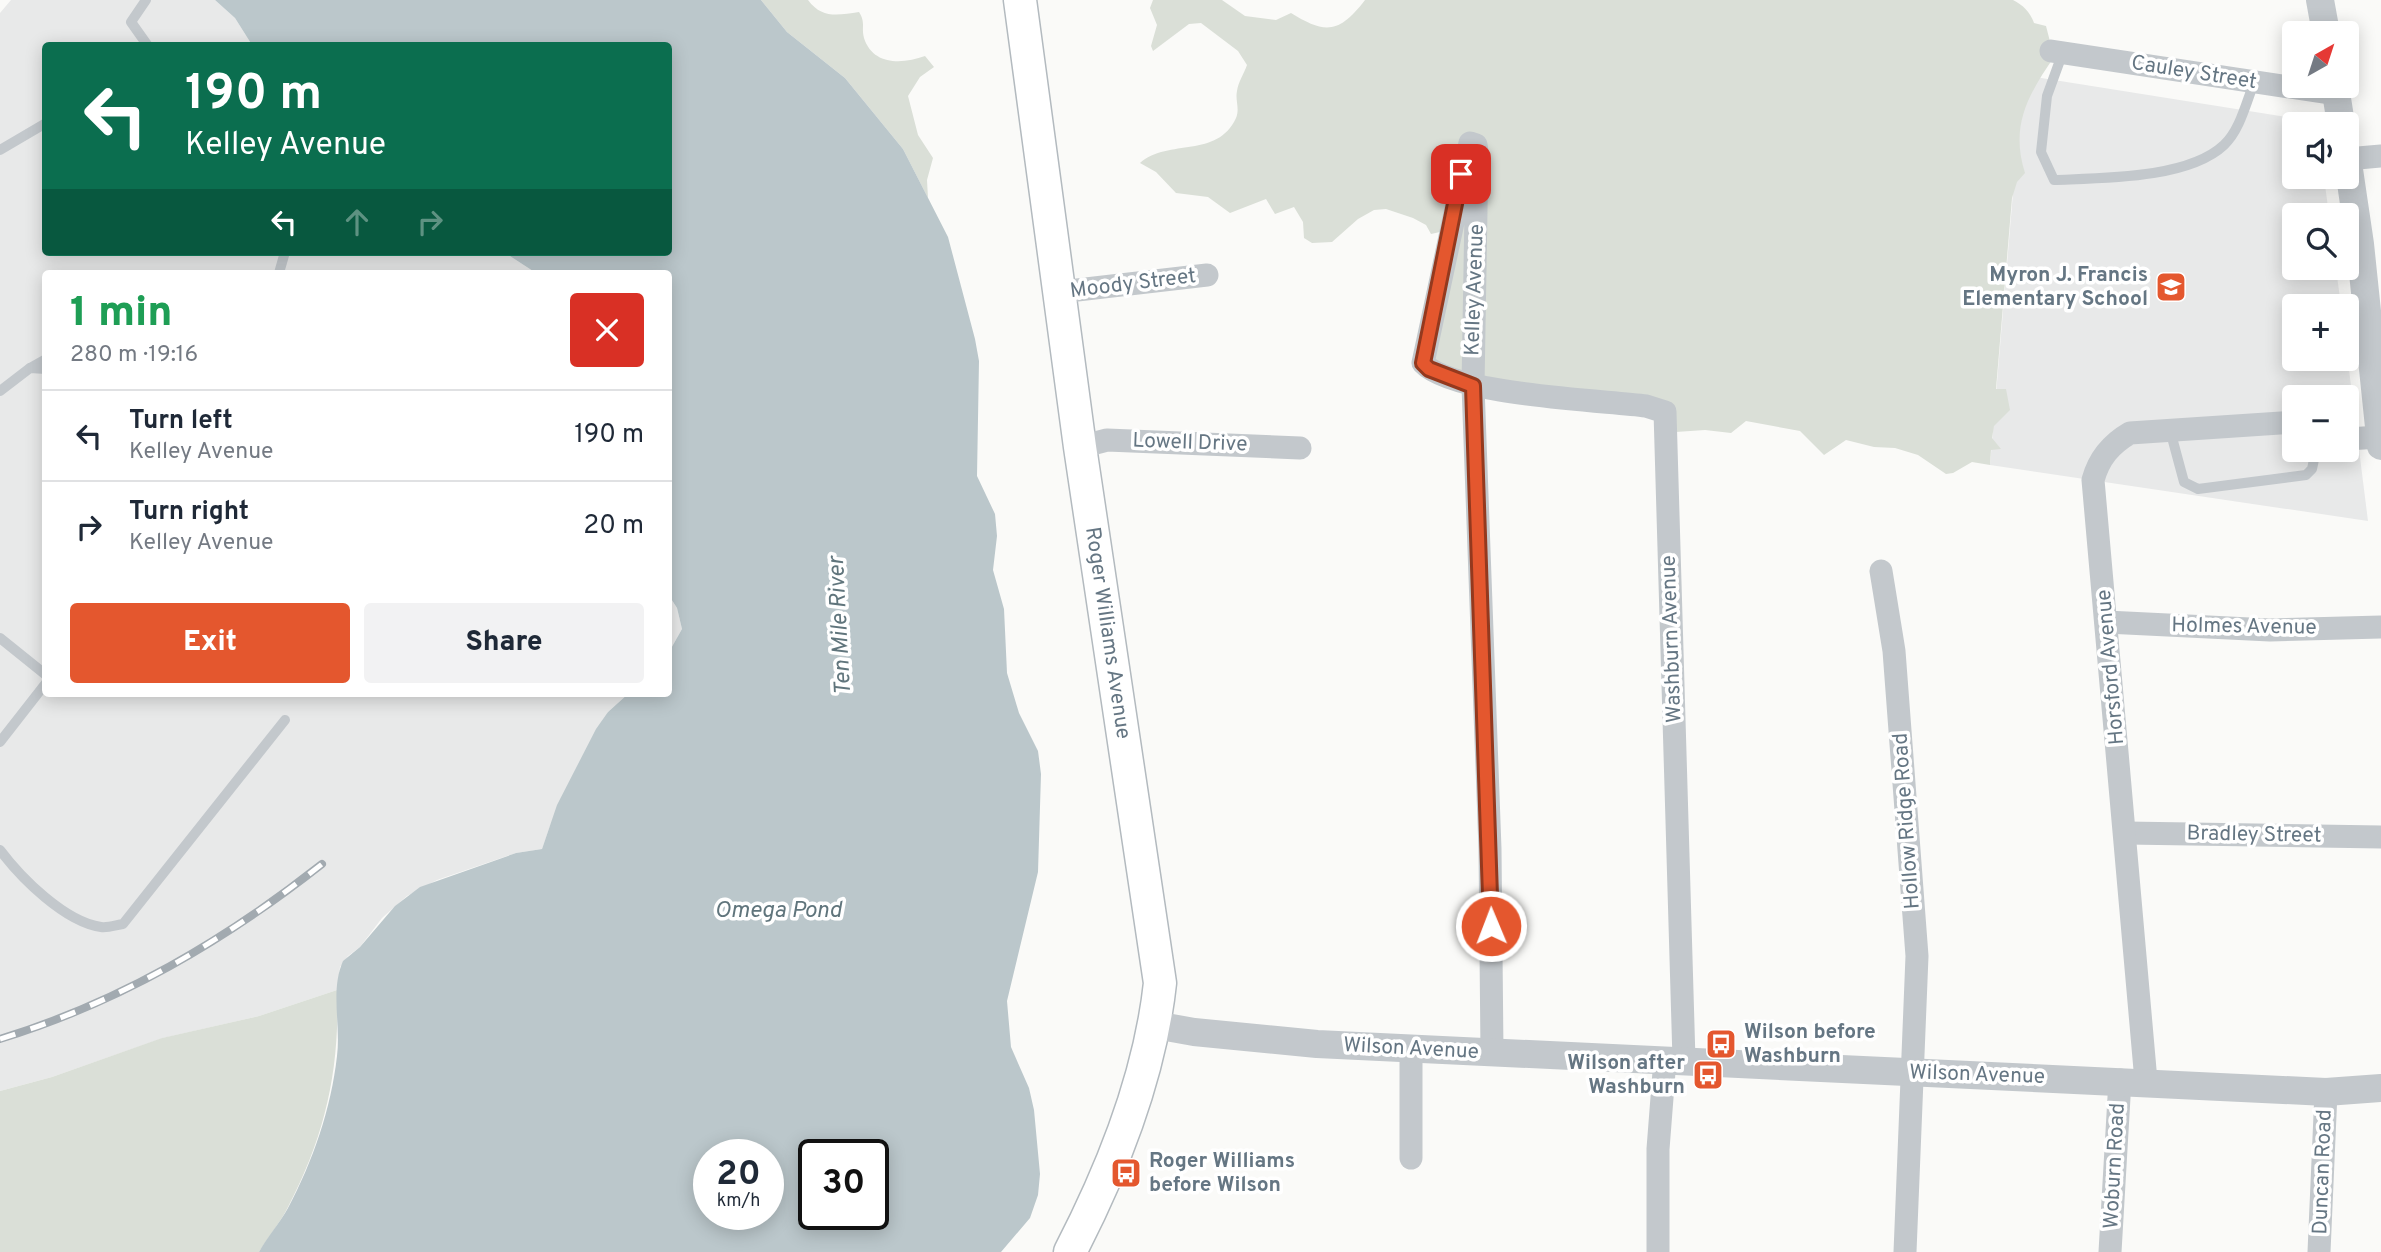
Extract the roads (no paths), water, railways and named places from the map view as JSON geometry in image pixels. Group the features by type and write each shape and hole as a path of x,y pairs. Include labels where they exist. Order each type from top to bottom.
{"main road":[{"name":"Roger Williams Avenue","path":"1020,0 1080,447 1160,983 1155,1025 1123,1130 1070,1252"}],"street":[{"path":"2320,0 2324,21"},
{"name":"Cauley Street","path":"2057,52 2282,85"},
{"name":"Kelley Avenue","path":"1473,386 1429,369 1423,363 1470,143 1476,145 1477,152 1473,386 1490,849 1492,1053"},
{"path":"2359,157 2381,156"},
{"path":"2352,189 2380,442 2359,440"},
{"name":"Moody Street","path":"1060,292 1207,275"},
{"name":"Washburn Avenue","path":"1473,386 1646,406 1665,412 1675,1060 1658,1149 1658,1252"},
{"name":"Horsford Avenue","path":"2133,1080 2126,833 2094,480 2097,466 2112,443 2130,433 2282,423"},
{"name":"Lowell Drive","path":"1080,447 1107,440 1300,447"},
{"name":"Hollow Ridge Road","path":"1881,571 1894,651 1917,956 1905,1252"},
{"name":"Holmes Avenue","path":"2106,622 2270,630 2381,627"},
{"name":"Bradley Street","path":"2126,833 2381,837"},
{"name":"Wilson Avenue","path":"1155,1025 1194,1032 1303,1043 1492,1053 1913,1073 2133,1080 2326,1092 2381,1088"},
{"path":"1411,1048 1411,1158"},
{"name":"Woburn Road","path":"2110,1252 2133,1080"},
{"name":"Duncan Road","path":"2319,1252 2326,1092"}],"lane":[{"path":"145,42 131,22 146,0"},
{"path":"2057,52 2047,96 2041,152 2054,180 2128,175 2197,164 2225,145 2238,124 2255,83"},
{"path":"0,150 42,125"},
{"path":"0,391 42,361"},
{"path":"30,368 42,369"},
{"path":"2170,430 2184,482 2198,489 2306,475 2314,462"},
{"path":"0,638 42,672"},
{"path":"0,742 42,688"},
{"path":"0,850 38,891 81,921 103,928 123,924 285,720"}],"water":[{"name":"Omega Pond","path":"215,0 761,0 787,32 845,78 903,149 948,237 975,339 979,361 977,476 995,514 997,536 993,570 1004,609 1007,673 1019,713 1038,751 1041,774 1038,872 1007,1001 1011,1047 1029,1088 1034,1110 1040,1174 1038,1195 1030,1218 1001,1252 259,1252 285,1214 297,1190 325,1115 337,1056 336,996 343,961 360,947 395,906 420,887 516,853 542,849 557,805 596,729 608,712 625,697 672,697 672,647 682,629 677,608 672,600 672,270 531,270 510,256 672,256 672,42 250,42 235,18"}],"railway":[{"path":"0,1039 44,1024 129,988 247,919 322,864"}],"place":[{"name":"Myron J. Francis Elementary School","path":"2171,287"},
{"name":"Wilson before Washburn","path":"1721,1044"},
{"name":"Wilson after Washburn","path":"1708,1075"},
{"name":"Roger Williams before Wilson","path":"1126,1173"}],"water label":[{"name":"Ten Mile River","path":"841,626"}]}
